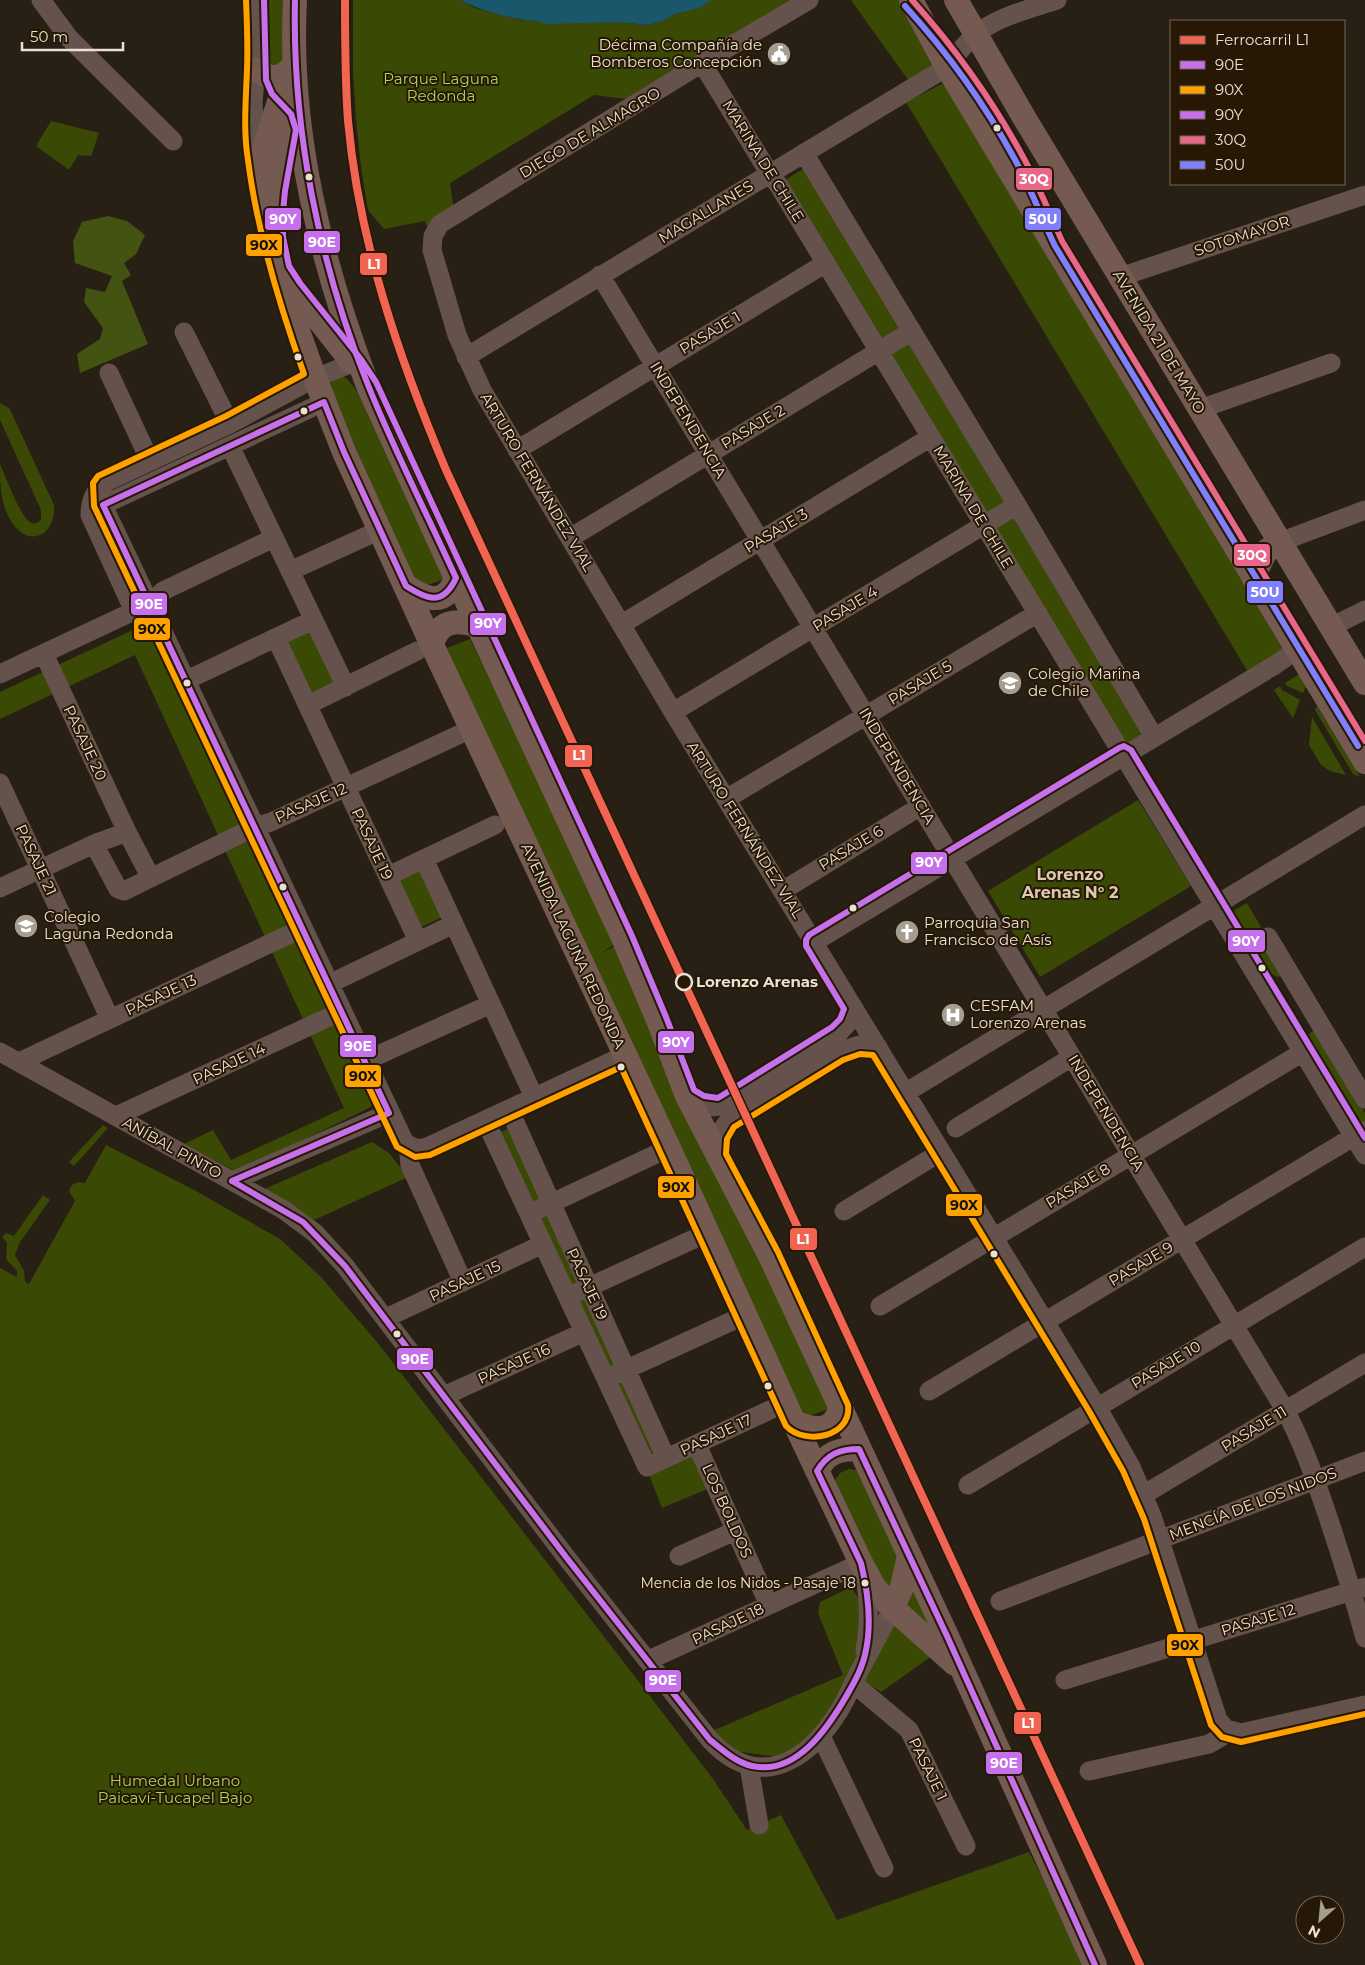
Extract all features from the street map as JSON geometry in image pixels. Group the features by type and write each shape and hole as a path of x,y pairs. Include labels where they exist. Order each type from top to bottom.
{"main road":[{"path":"295,0 292,59 305,171 314,213 353,347 368,386 624,940 661,1027 687,1096 770,1256 963,1672 1095,1965"},
{"path":"911,0 947,66 1365,762"},
{"name":"AVENIDA 21 DE MAYO","path":"956,0 1120,277 1365,683"},
{"path":"256,69 266,76 274,78 282,76 292,59"},
{"name":"AVENIDA LAGUNA REDONDA","path":"292,59 262,155 260,177 264,202 298,332 344,452 406,586 424,648 471,729 669,1148 861,1563 873,1585 892,1609 933,1643 963,1672"},
{"path":"274,238 274,201 287,131 283,118 276,112"},
{"path":"281,269 297,294 353,363 368,386"},
{"path":"1253,577 1266,551 1280,542"},
{"path":"406,586 424,598 438,598 449,591 456,578"},
{"path":"424,648 445,625 458,621 478,626"},
{"path":"790,1412 808,1428 825,1427 836,1418 840,1408"},
{"path":"817,1471 824,1459 834,1452 859,1449"},
{"path":"892,1609 902,1587 909,1556"}],"street":[{"path":"41,0 69,38 172,141"},
{"name":"AVENIDA LAGUNA REDONDA","path":"255,0 256,69 253,102 255,149 260,177"},
{"name":"DIEGO DE ALMAGRO","path":"432,241 436,230 446,220 702,63 809,0"},
{"name":"MAGALLANES","path":"466,357 947,66 976,35 1005,18 1057,0"},
{"name":"MARINA DE CHILE","path":"702,63 826,263 1303,1052 1359,1133 1365,1155"},
{"name":"AVENIDA LAGUNA REDONDA","path":"256,69 262,94 276,112"},
{"path":"804,153 1154,736"},
{"name":"SOTOMAYOR","path":"1120,277 1365,195"},
{"name":"ARTURO FERNÁNDEZ VIAL","path":"432,241 434,264 457,335 482,390 673,712 1097,1407 1130,1467 1144,1495 1160,1540 1218,1720 1231,1731"},
{"name":"PASAJE 1","path":"517,450 826,263"},
{"name":"INDEPENDENCIA","path":"600,275 1286,1410 1301,1440 1359,1589 1365,1638"},
{"name":"PASAJE 2","path":"570,538 912,331"},
{"path":"184,332 230,424"},
{"path":"353,363 315,378 230,424 102,484 94,494 90,504 90,515 142,607 187,680 389,1113 402,1139 408,1146 410,1165 463,1282"},
{"path":"1200,409 1331,363"},
{"path":"110,373 150,461"},
{"path":"103,505 324,402"},
{"name":"PASAJE 3","path":"622,624 931,437"},
{"path":"230,446 346,687"},
{"path":"102,484 103,505 142,607"},
{"name":"PASAJE 4","path":"673,712 1017,505"},
{"path":"1280,542 1365,510"},
{"path":"290,571 380,530"},
{"path":"0,674 142,607 163,591 274,538"},
{"path":"1331,627 1365,610"},
{"name":"PASAJE 5","path":"726,799 1038,613"},
{"path":"187,680 314,620"},
{"name":"PASAJE 19","path":"276,638 418,942"},
{"path":"814,942 1281,661 1288,656 1294,646"},
{"path":"308,705 424,648"},
{"name":"PASAJE 20","path":"44,654 127,832"},
{"name":"PASAJE 12","path":"94,844 118,890 124,891 255,827 471,729"},
{"name":"PASAJE 21","path":"0,783 110,1019"},
{"name":"PASAJE 6","path":"782,890 920,806"},
{"path":"905,1093 1365,814"},
{"path":"388,876 495,825"},
{"path":"0,888 94,844 127,832 151,878"},
{"path":"424,859 534,1097"},
{"path":"329,984 454,924"},
{"name":"PASAJE 13","path":"19,1062 303,928"},
{"path":"1242,952 1268,937 1365,1099"},
{"path":"365,1061 491,1004"},
{"path":"687,1096 708,1106 720,1107 724,1105 833,1038 847,1024 854,1008"},
{"name":"PASAJE 14","path":"116,1116 342,1011"},
{"path":"717,1156 717,1142 720,1131 736,1115 839,1052 859,1045 878,1048"},
{"name":"ANÍBAL PINTO","path":"0,1052 284,1210 314,1233 345,1266 386,1318 566,1557 649,1660 710,1740 722,1753 735,1761 749,1766"},
{"name":"PASAJE 8","path":"880,1306 1303,1052"},
{"path":"408,1146 422,1149 625,1055"},
{"path":"956,1128 1072,1057"},
{"name":"PASAJE 19","path":"509,1109 666,1458"},
{"path":"232,1181 389,1113"},
{"name":"PASAJE 19","path":"485,1120 647,1467"},
{"name":"PASAJE 9","path":"929,1391 1359,1133"},
{"path":"529,1213 669,1148"},
{"path":"844,1211 942,1152"},
{"path":"567,1296 589,1288 707,1233"},
{"name":"PASAJE 15","path":"386,1318 543,1244"},
{"name":"PASAJE 10","path":"968,1485 1365,1247"},
{"path":"606,1379 745,1315"},
{"name":"PASAJE 16","path":"444,1396 584,1332"},
{"name":"PASAJE 11","path":"1144,1495 1365,1363"},
{"name":"PASAJE 17","path":"647,1467 697,1445 790,1412"},
{"name":"LOS BOLDOS","path":"697,1445 769,1605"},
{"name":"MENCÍA DE LOS NIDOS","path":"1000,1601 1365,1461"},
{"path":"679,1556 735,1531"},
{"path":"861,1563 866,1579 869,1608 868,1633 863,1664"},
{"name":"PASAJE 18","path":"649,1660 861,1563"},
{"name":"PASAJE 12","path":"1065,1680 1359,1589"},
{"path":"759,1825 749,1766 768,1768 781,1764 806,1751 821,1736 839,1710 892,1609"},
{"name":"PASAJE 1","path":"853,1684 909,1730 966,1846"},
{"path":"1089,1771 1209,1744 1231,1731 1246,1732 1365,1705"},
{"path":"821,1736 884,1868"}],"green space":[{"path":"264,0 286,0 285,66 264,65"},
{"name":"Parque Laguna Redonda","path":"353,0 460,0 475,8 517,19 542,22 617,22 648,25 663,21 675,14 697,9 712,0 809,0 643,101 594,95 450,183 454,212 430,236 425,221 384,229 368,210 356,119 353,71"},
{"path":"851,0 906,0 939,69 911,84"},
{"path":"942,84 946,86 1288,643 1251,677 906,102"},
{"path":"51,121 99,133 91,156 78,155 69,170 36,146"},
{"path":"807,166 1149,733 1126,747 784,181"},
{"path":"108,216 127,221 145,235 136,254 124,263 131,275 122,281 148,344 80,373 77,354 100,339 103,328 84,302 86,288 105,292 112,276 75,263 73,241 82,222"},
{"path":"340,374 347,379 357,392 376,431 455,575 414,590 324,380"},
{"path":"0,403 9,408 54,505 54,515 51,524 41,535 27,535 20,531 13,524 5,510 1,488 0,464 26,519 33,523 41,520 41,510 0,420"},
{"path":"148,623 375,1100 371,1107 237,1172 184,1144 213,1130 231,1160 344,1108 135,655 0,719 0,692"},
{"path":"309,628 336,683 309,697 282,640"},
{"path":"470,639 617,943 601,953 618,945 832,1408 805,1417 442,650"},
{"path":"1299,674 1306,686 1303,693 1287,686 1285,683"},
{"path":"1280,686 1282,690 1300,700 1293,718 1274,690"},
{"path":"1317,706 1360,777 1353,774 1315,710"},
{"path":"1312,717 1346,775 1330,771 1321,765 1309,745"},
{"path":"1138,800 1191,886 1040,977 988,891"},
{"path":"422,861 447,915 419,928 393,874"},
{"path":"1247,903 1261,927 1242,938 1228,914"},
{"path":"1267,949 1282,975 1278,977 1266,972 1257,955"},
{"path":"1316,1029 1365,1113 1365,1143 1304,1043 1310,1033"},
{"path":"103,1125 108,1128 74,1166 69,1162"},
{"path":"511,1128 661,1459 650,1464 500,1132"},
{"path":"372,1142 389,1153 408,1177 314,1220 262,1190"},
{"name":"Humedal Urbano Paicaví-Tucapel Bajo","path":"106,1145 196,1191 280,1239 321,1277 377,1342 659,1708 713,1779 747,1830 781,1815 837,1920 1029,1852 1087,1965 0,1965 0,1268 17,1277 17,1271 6,1259 7,1243 2,1237 6,1233 14,1236 43,1195 50,1200 20,1242 15,1255 24,1271 25,1282 29,1284 75,1201 69,1191 70,1188 75,1183 85,1183"},
{"path":"693,1454 712,1487 662,1508 649,1475"},
{"path":"849,1469 856,1470 864,1476 905,1570 894,1593 883,1584 838,1490 835,1480 840,1473"},
{"path":"912,1575 946,1646 881,1692 864,1681"},
{"path":"851,1587 859,1599 862,1625 860,1686 786,1758 727,1750 710,1732 843,1675 818,1613 820,1602"}],"water":[{"path":"460,0 712,0 697,9 675,14 663,21 648,25 617,22 545,24 490,12"}],"rail line":[{"name":"L1","path":"345,0 348,121 361,211 371,256 397,343 429,428 446,470 1140,1965"}],"transit line":[{"name":"90X","path":"246,0 246,149 263,241 286,322 304,374 226,416 98,476 93,483 94,506 397,1147 415,1157 430,1155 621,1067 786,1426 804,1436 826,1435 843,1425 847,1416 848,1405 778,1252 726,1154 727,1139 734,1127 843,1060 860,1054 873,1055 1089,1411 1123,1471 1144,1519 1211,1725 1222,1737 1241,1742 1365,1714"},
{"name":"90Y","path":"264,0 266,80 272,94 291,114 296,130 283,212 283,237 289,266 300,283 360,358 376,382 632,936 694,1090 704,1096 718,1098 832,1027 840,1019 844,1009 806,946 806,940 809,935 1124,746 1131,750 1365,1138"},
{"name":"90E","path":"232,1181 389,1113 103,505 324,402 344,452 406,586 421,595 434,598 446,593 456,578 378,409 351,339 336,292 312,196 304,147 298,98 295,0"},
{"name":"30Q","path":"912,0 958,55 998,113 1027,165 1062,241 1365,741"},
{"name":"50U","path":"905,6 936,42 978,98 1020,169 1055,246 1358,746"},
{"name":"90E","path":"232,1181 303,1222 345,1266 566,1557 710,1740 740,1762 752,1766 768,1767 783,1764 809,1747 839,1708 856,1679 863,1662 868,1639 869,1617 866,1585 861,1563 817,1471 825,1460 840,1451 859,1449 947,1636 1095,1965"}],"place":[{"name":"Décima Compañía de Bomberos Concepción","path":"779,54"},
{"name":"Colegio Marina de Chile","path":"1010,683"},
{"name":"Colegio Laguna Redonda","path":"26,926"},
{"name":"Parroquia San Francisco de Asís","path":"907,932"},
{"name":"Lorenzo Arenas","path":"684,982"},
{"name":"CESFAM Lorenzo Arenas","path":"953,1015"},
{"name":"Mencia de los Nidos - Pasaje 18","path":"865,1583"}],"district":[{"name":"Lorenzo Arenas N° 2","path":"1070,883"}]}
